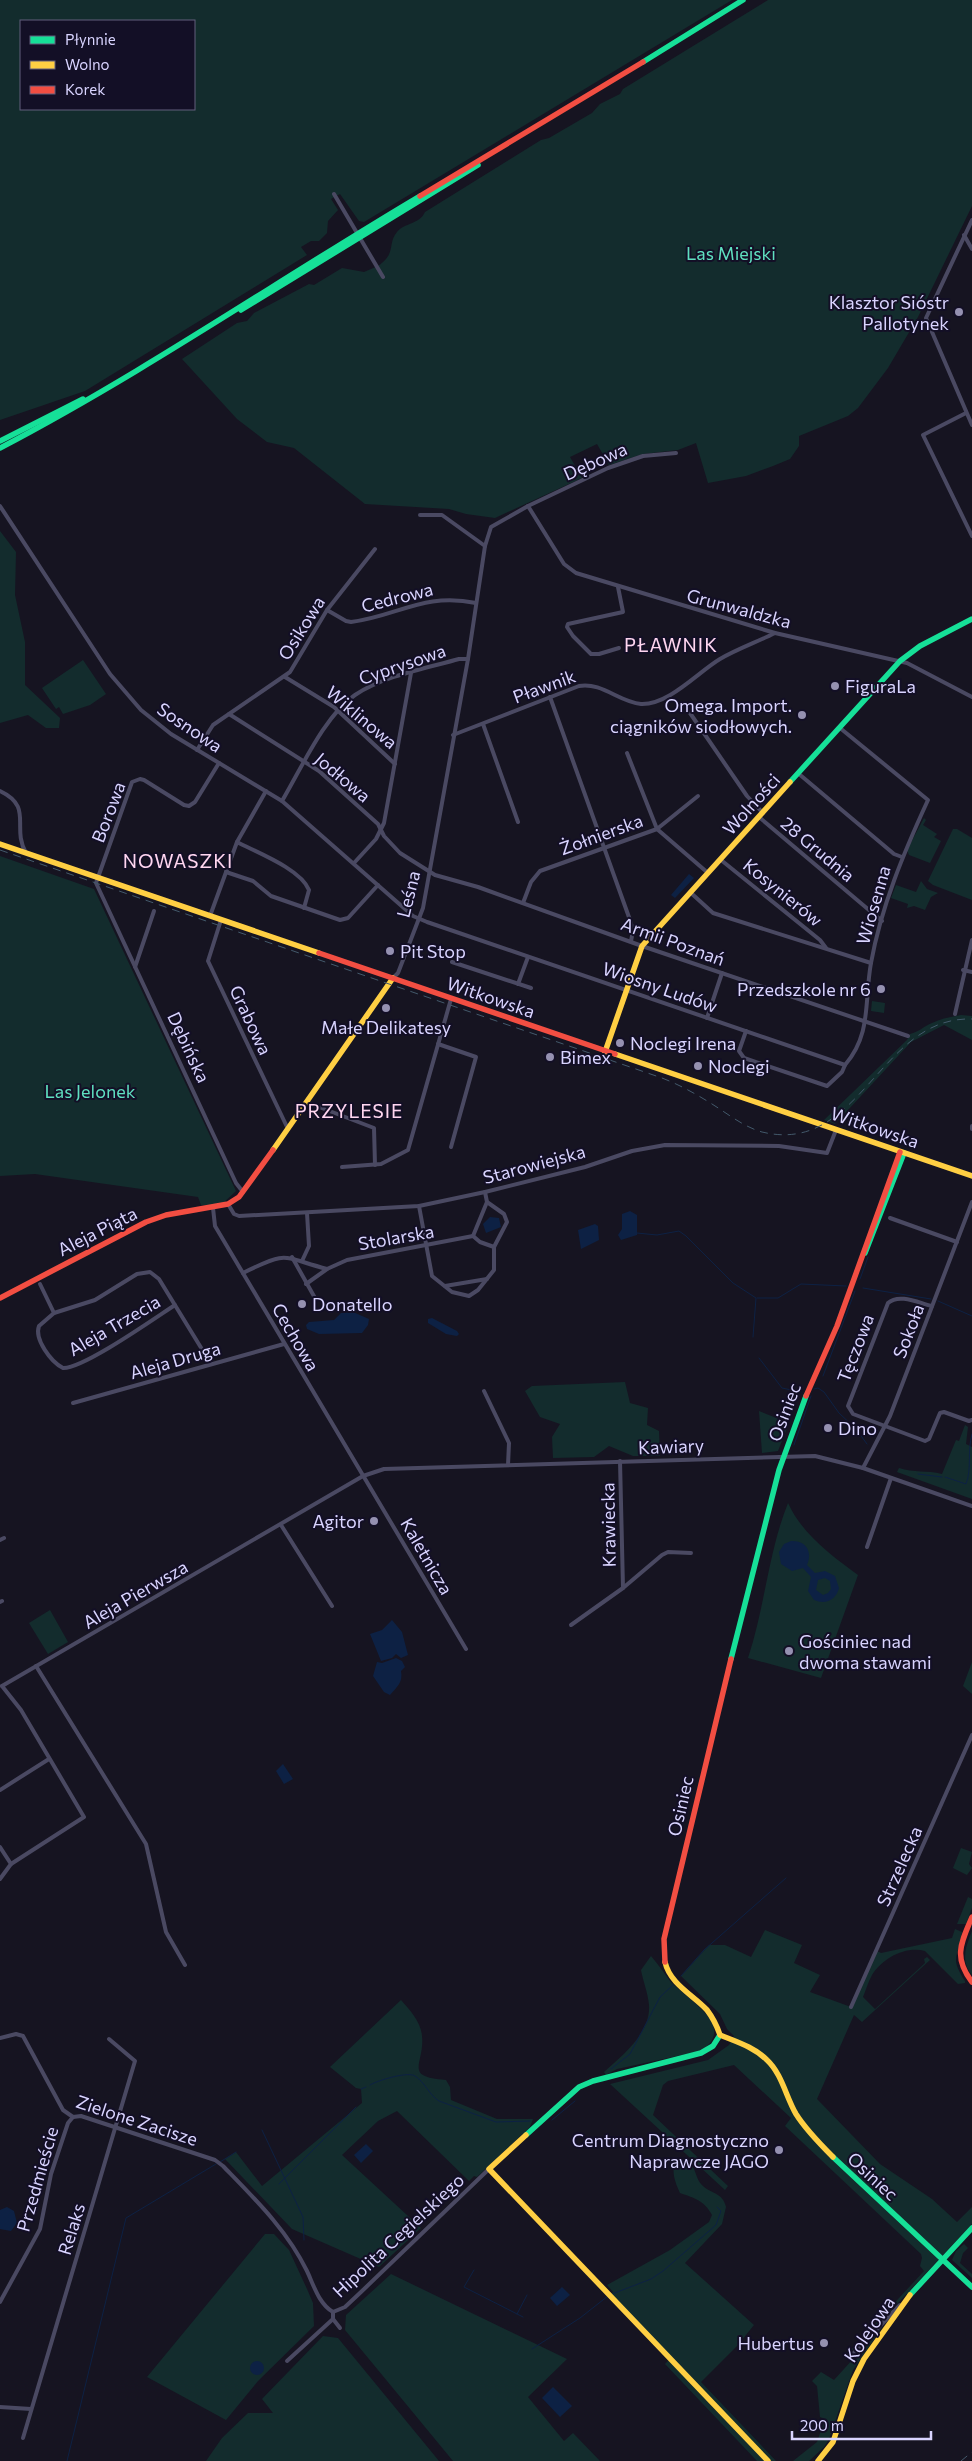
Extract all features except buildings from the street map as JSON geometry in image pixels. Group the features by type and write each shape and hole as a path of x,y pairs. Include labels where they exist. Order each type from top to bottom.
{"street":[{"path":"0,448 70,411 200,333 744,0"},
{"path":"334,194 383,276"},
{"path":"972,220 926,318 972,425"},
{"path":"964,235 972,250"},
{"path":"0,440 109,386"},
{"path":"966,413 923,435 972,536"},
{"name":"Dębowa","path":"495,522 608,468 643,456 676,453"},
{"name":"Sosnowa","path":"0,506 123,690 159,726 282,801 419,920"},
{"name":"Grunwaldzka","path":"528,506 569,569 618,587 775,633 913,665 972,697"},
{"path":"420,515 442,515 485,546"},
{"name":"Leśna","path":"212,1208 228,1204 243,1192 398,973 419,920 430,872 468,659 485,546 490,527 495,522"},
{"name":"Osikowa","path":"197,750 210,729 229,714 285,677 327,610 375,549"},
{"path":"618,587 623,612 568,624 567,626 573,636 591,654 599,654 619,648"},
{"name":"Cedrowa","path":"327,610 351,622 436,599 456,599 476,603"},
{"name":"Wolności","path":"605,1052 642,946 900,661 920,646 972,619"},
{"name":"Pławnik","path":"454,735 575,687 586,685 634,702 646,703 680,690 718,660 775,633"},
{"name":"Cyprysowa","path":"282,801 337,710 356,694 371,686 411,673 459,659 468,659"},
{"path":"354,863 382,830 411,673"},
{"name":"Wiklinowa","path":"285,677 337,710 395,764"},
{"path":"550,697 632,926 631,941"},
{"name":"28 Grudnia","path":"690,713 761,815 882,921"},
{"name":"Jodłowa","path":"229,714 319,771 382,830 384,836 400,853 430,872"},
{"path":"483,724 518,822"},
{"name":"Wiosenna","path":"840,728 928,800 902,857 882,921 871,964 865,1022"},
{"path":"626,753 657,829 708,873"},
{"name":"Borowa","path":"98,878 132,782 140,779 144,780 184,806 189,806 195,802 219,763"},
{"path":"798,774 894,854 902,857"},
{"path":"0,791 14,799 20,809 20,843 26,853"},
{"path":"210,916 237,842 266,791"},
{"name":"Żołnierska","path":"523,903 531,882 540,871 657,829 698,796"},
{"path":"237,842 277,862 303,881 309,890 304,908"},
{"name":"Witkowska","path":"1,844 972,1176"},
{"name":"Kosynierów","path":"721,860 820,940 826,948"},
{"path":"226,872 253,881 271,896 344,920 378,885"},
{"name":"Armii Poznań","path":"430,872 908,1036"},
{"name":"Dębińska","path":"98,878 97,887 236,1183 243,1192"},
{"path":"690,893 713,913 871,964"},
{"path":"135,967 154,910"},
{"name":"Grabowa","path":"220,920 208,961 288,1130"},
{"name":"Wiosny Ludów","path":"419,920 845,1066"},
{"path":"955,1014 963,970 972,940"},
{"path":"518,984 528,956"},
{"path":"452,962 531,988"},
{"path":"963,970 972,972"},
{"path":"707,1018 722,973"},
{"path":"342,1167 375,1165 399,1156 409,1147 451,999"},
{"path":"746,1031 739,1051 744,1058 827,1086 842,1072 859,1047 865,1022"},
{"path":"438,1044 476,1057 451,1147"},
{"path":"306,1102 374,1128 375,1165"},
{"name":"Starowiejska","path":"228,1204 234,1214 239,1216 419,1206 485,1192 584,1166 622,1153 665,1146 764,1145 827,1153 836,1130"},
{"name":"Osiniec","path":"902,1153 865,1244 837,1326 804,1399 783,1456 707,1754 662,1949 664,1964 668,1972 711,2017 720,2035 750,2046 768,2061 779,2078 795,2111 818,2143 972,2287"},
{"path":"485,1192 487,1202 473,1236 480,1242 494,1247"},
{"path":"419,1206 432,1276 455,1294 469,1296 487,1279 496,1266 494,1247 505,1230 507,1219 501,1211 487,1202"},
{"name":"Sokoła","path":"863,1468 884,1426 972,1202"},
{"name":"Cechowa","path":"212,1208 215,1226 363,1476"},
{"name":"Aleja Piąta","path":"0,1298 146,1222 166,1215 212,1208"},
{"path":"302,1261 309,1246 307,1213"},
{"path":"890,1218 957,1242"},
{"name":"Stolarska","path":"306,1284 327,1269 347,1260 473,1236"},
{"path":"292,1257 315,1298"},
{"path":"243,1273 272,1258 292,1257 327,1269"},
{"path":"40,1284 54,1313 91,1301 136,1274 147,1272 156,1276 211,1364"},
{"path":"443,1286 487,1279"},
{"name":"Tęczowa","path":"884,1426 853,1414 848,1406 879,1321 888,1303 894,1299 902,1298 932,1306"},
{"name":"Aleja Trzecia","path":"54,1313 39,1326 38,1335 55,1363 66,1368 108,1348 175,1305"},
{"name":"Aleja Druga","path":"73,1403 284,1344"},
{"path":"484,1391 509,1443 508,1464"},
{"path":"884,1426 926,1441 940,1412 969,1421 972,1420"},
{"name":"Kawiary","path":"363,1476 390,1468 821,1456 863,1468 972,1506"},
{"name":"Krawiecka","path":"620,1461 623,1588"},
{"name":"Aleja Pierwsza","path":"1,1686 363,1476"},
{"name":"Kaletnicza","path":"363,1476 466,1649"},
{"path":"867,1547 891,1478"},
{"path":"281,1525 332,1606"},
{"name":"Krawiecka","path":"571,1624 623,1588 662,1555 668,1552 691,1553"},
{"path":"36,1666 146,1844 166,1932 185,1965"},
{"path":"0,1879 11,1864 84,1816 16,1704 1,1686"},
{"name":"Strzelecka","path":"851,2008 972,1735"},
{"path":"0,1790 49,1759"},
{"path":"0,1847 11,1864"},
{"path":"972,1917 959,1956 962,1968 972,1982"},
{"name":"Zielone Zacisze","path":"0,2038 16,2034 23,2036 63,2110 73,2117 81,2116 219,2163"},
{"name":"Hipolita Cegielskiego","path":"219,2163 280,2228 300,2257 323,2304 334,2312 350,2302 497,2162 582,2085 701,2053 713,2046 720,2035"},
{"name":"Relaks","path":"23,2438 135,2061 109,2038"},
{"name":"Przedmieście","path":"0,2302 40,2229 51,2174 68,2123 73,2117"},
{"path":"497,2162 498,2177"},
{"path":"490,2169 768,2461"},
{"name":"Kolejowa","path":"851,2356 972,2228"},
{"name":"Kolejowa","path":"818,2461 833,2442 853,2381 862,2362 910,2295"},
{"path":"287,2361 333,2319 334,2312"},
{"path":"333,2319 340,2328"},
{"path":"0,2407 31,2409"}],"green space":[{"path":"0,0 732,0 364,222 359,221 340,194 331,199 338,210 328,221 327,233 319,241 311,241 301,247 307,255 85,391 0,420"},
{"name":"Las Miejski","path":"768,0 972,0 972,206 918,317 888,368 858,408 848,416 799,436 799,446 790,459 746,476 708,483 696,443 678,450 643,454 609,465 597,444 570,457 582,478 495,518 466,514 449,509 365,504 294,448 267,442 237,419 182,359 237,323 247,321 254,313 309,284 314,285 342,268 364,272 384,261 390,253 392,241 397,232 420,219 425,212 541,140 549,138 592,113 600,104 620,94 623,89"},
{"path":"0,531 16,552 15,595 25,642 25,685 60,718 59,728 46,728 28,715 0,723"},
{"path":"83,660 106,694 90,705 63,714 59,707 56,709 42,688"},
{"path":"924,818 926,820 923,825 937,834 934,837 941,841 930,863 909,855 907,850"},
{"path":"953,829 957,829 972,838 972,900 933,885 928,881"},
{"name":"Las Jelonek","path":"0,856 94,889 236,1191 221,1205 201,1205 198,1197 35,1174 0,1176"},
{"path":"921,881 927,889 938,893 931,897 925,910 914,906 907,908 908,904 891,898 896,885 916,892"},
{"path":"872,1001 885,1003 884,1013 871,1011"},
{"path":"961,1015 972,1016 972,1040 944,1025 911,1042 835,1124 824,1120 907,1040 910,1034 939,1020"},
{"path":"625,1382 630,1403 648,1408 647,1425 659,1431 660,1456 633,1456 609,1446 594,1457 553,1458 552,1437 560,1424 540,1417 525,1391 532,1386"},
{"path":"759,1411 789,1423 778,1451 762,1453"},
{"path":"965,1425 968,1427 966,1444 972,1447 972,1499 897,1472 899,1468 942,1474 956,1440 959,1441"},
{"path":"788,1503 801,1525 818,1544 858,1575 821,1678 748,1658 759,1619 776,1541"},
{"path":"50,1610 68,1642 48,1654 29,1623"},
{"path":"972,1662 972,1694 963,1686"},
{"path":"961,1848 972,1852 969,1864 972,1868 967,1875 953,1868"},
{"path":"968,1897 972,1899 972,1908 966,1924 957,1924"},
{"path":"955,1929 962,1932 956,1961 965,1983 958,1984 925,1951 910,1950 902,1952 882,1963 872,1975 863,1997 875,2009 925,1963 924,1959 927,1957 930,1960 862,2022 854,2015 817,2099 880,2164 932,2199 957,2222 972,2207 972,2224 855,2349 851,2350 924,2271 920,2266 921,2254 785,2126 791,2118 734,2065 668,2081 663,2085 653,2115 728,2186 725,2190 610,2084 708,2060 729,2045 734,2036 727,2029 720,2014 681,1976 709,1945 725,1945 751,1957 765,1930 802,1945 794,1963 820,1975 810,1992 851,2007 877,1951 881,1953 952,1938"},
{"path":"972,1931 972,1975 966,1964 965,1953"},
{"path":"651,1956 670,1981 706,2013 713,2025 713,2037 710,2043 701,2051 617,2069 606,2075 604,2072 634,2043 645,2025 649,2005 641,1970"},
{"path":"401,2000 420,2026 422,2046 419,2067 420,2072 424,2076 446,2080 450,2087 451,2100 497,2119 533,2119 530,2127 477,2177 474,2176 469,2181 397,2111 378,2121 342,2155 421,2228 379,2267 292,2229 225,2159 236,2152 262,2186 362,2103 361,2089 356,2088 330,2067"},
{"path":"677,2159 689,2162 703,2186 720,2196 725,2202 726,2207 722,2224 685,2263 754,2325 737,2346 701,2382 776,2461 771,2461 611,2294 613,2292 607,2285 670,2250 709,2222 712,2215 706,2206 690,2196 680,2193 674,2172"},
{"path":"265,2234 274,2234 289,2250 313,2303 314,2326 258,2381 226,2420 147,2377"},
{"path":"964,2244 968,2248 963,2253 960,2263 972,2274 972,2278 952,2260 956,2251"},
{"path":"391,2274 567,2359 528,2397 564,2441 573,2433 600,2461 453,2461 345,2330 346,2315"},
{"path":"883,2326 853,2370 829,2439 824,2447 809,2461 793,2461 817,2442 825,2419 820,2417 817,2386 812,2381 821,2372 834,2380"},
{"path":"323,2336 338,2338 439,2461 206,2461 222,2438 248,2413 273,2413 262,2399"},
{"path":"669,2360 765,2461 757,2461 665,2364"}],"water":[{"path":"689,874 694,878 675,898 671,895"},
{"path":"630,1211 637,1215 637,1235 621,1240 618,1235 622,1229 622,1214"},
{"path":"490,1217 499,1218 501,1227 486,1233 483,1224"},
{"path":"595,1224 598,1226 599,1240 581,1249 578,1230"},
{"path":"353,1312 369,1319 368,1325 362,1333 319,1334 307,1329 306,1325 309,1322 334,1320 341,1313"},
{"path":"432,1318 457,1331 459,1334 457,1336 446,1334 428,1323 428,1319"},
{"path":"791,1541 801,1542 809,1551 807,1565 815,1573 825,1571 835,1576 839,1588 836,1596 826,1602 814,1600 808,1591 811,1577 803,1568 792,1571 781,1564 779,1552 784,1544","holes":["825,1578 830,1581 831,1589 828,1593 823,1595 816,1590 818,1580"]},
{"path":"392,1620 402,1632 408,1655 401,1658 396,1654 392,1658 381,1661 370,1634 382,1630"},
{"path":"396,1658 402,1661 405,1667 401,1671 399,1684 390,1695 384,1692 373,1676 377,1662 382,1663"},
{"path":"283,1764 293,1779 284,1784 276,1771"},
{"path":"366,2144 373,2151 361,2163 354,2155"},
{"path":"7,2207 14,2211 17,2223 11,2231 0,2229 0,2210"},
{"path":"562,2287 570,2295 557,2306 550,2298"},
{"path":"257,2361 262,2363 264,2368 262,2373 257,2375 252,2373 250,2368 252,2363"},
{"path":"553,2387 572,2406 560,2417 542,2398"}],"waterway":[{"path":"637,1233 657,1235 679,1231 733,1283 756,1298 753,1337"},
{"path":"860,1279 868,1257"},
{"path":"757,1298 778,1298 801,1284 846,1286"},
{"path":"863,1288 931,1299"},
{"path":"823,1376 855,1291"},
{"path":"938,1301 972,1316"},
{"path":"759,1358 782,1388 801,1392"},
{"path":"814,1389 818,1388 824,1392 839,1413 856,1429 867,1444"},
{"path":"794,1445 811,1396"},
{"path":"945,1477 966,1484 969,1472 972,1434"},
{"path":"918,1474 942,1477"},
{"path":"681,1976 704,1950 786,1878"},
{"path":"611,2069 630,2054 660,1997 673,1985"},
{"path":"370,2085 392,2077 411,2075 422,2082 439,2101 496,2122 530,2121"},
{"path":"361,2089 366,2087"},
{"path":"552,2120 575,2101"},
{"path":"279,2184 356,2107"},
{"path":"262,2130 303,2217 304,2240"},
{"path":"220,2162 236,2152"},
{"path":"67,2461 126,2218 216,2164"},
{"path":"612,2294 651,2279 663,2271 716,2225 721,2211 717,2207"},
{"path":"474,2270 464,2287 523,2317"},
{"path":"517,2314 527,2295"},
{"path":"532,2349 580,2318 608,2296"}],"railway":[{"path":"0,850 662,1078 694,1093 742,1124 762,1132 796,1134 824,1124 847,1106 914,1039 940,1024 972,1019"},
{"path":"961,2461 972,2452"}],"traffic: fast":[{"path":"643,62 743,0"},
{"path":"241,310 478,165"},
{"path":"0,448 160,357 420,196"},
{"path":"0,441 83,399"},
{"path":"790,782 900,661 920,646 972,619"},
{"path":"865,1253 904,1153"},
{"path":"731,1659 779,1470 806,1396"},
{"path":"526,2135 579,2087 593,2081 701,2053 713,2046 720,2035"},
{"path":"833,2157 972,2287"},
{"path":"910,2295 972,2228"}],"traffic: slow":[{"path":"605,1052 642,946 790,782"},
{"path":"0,844 319,953"},
{"path":"273,1150 393,978"},
{"path":"615,1054 972,1176"},
{"path":"665,1962 677,1983 707,2010 715,2022 720,2035 751,2048 762,2055 772,2066 800,2120 813,2137 833,2157"},
{"path":"526,2135 489,2169 768,2461"},
{"path":"818,2461 833,2442 853,2381 864,2359 910,2295"}],"traffic: jam":[{"path":"420,196 643,62"},
{"path":"319,953 615,1054"},
{"path":"0,1298 146,1222 166,1215 228,1204 239,1197 273,1150"},
{"path":"806,1396 837,1326 900,1152"},
{"path":"665,1962 664,1939 731,1659"},
{"path":"972,1917 962,1942 961,1950 962,1965 972,1982"}],"place":[{"name":"Klasztor Sióstr Pallotynek","path":"959,312"},
{"name":"FiguraLa","path":"835,686"},
{"name":"Omega. Import. ciągników siodłowych.","path":"802,715"},
{"name":"Pit Stop","path":"390,951"},
{"name":"Przedszkole nr 6","path":"881,989"},
{"name":"Małe Delikatesy","path":"386,1008"},
{"name":"Noclegi Irena","path":"620,1043"},
{"name":"Bimex","path":"550,1057"},
{"name":"Noclegi","path":"698,1066"},
{"name":"Donatello","path":"302,1304"},
{"name":"Dino","path":"828,1428"},
{"name":"Agitor","path":"374,1521"},
{"name":"Gościniec nad dwoma stawami","path":"789,1651"},
{"name":"Centrum Diagnostyczno Naprawcze JAGO","path":"779,2150"},
{"name":"Hubertus","path":"824,2343"}],"district":[{"name":"PŁAWNIK","path":"671,644"},
{"name":"NOWASZKI","path":"178,860"},
{"name":"PRZYLESIE","path":"349,1110"}]}
